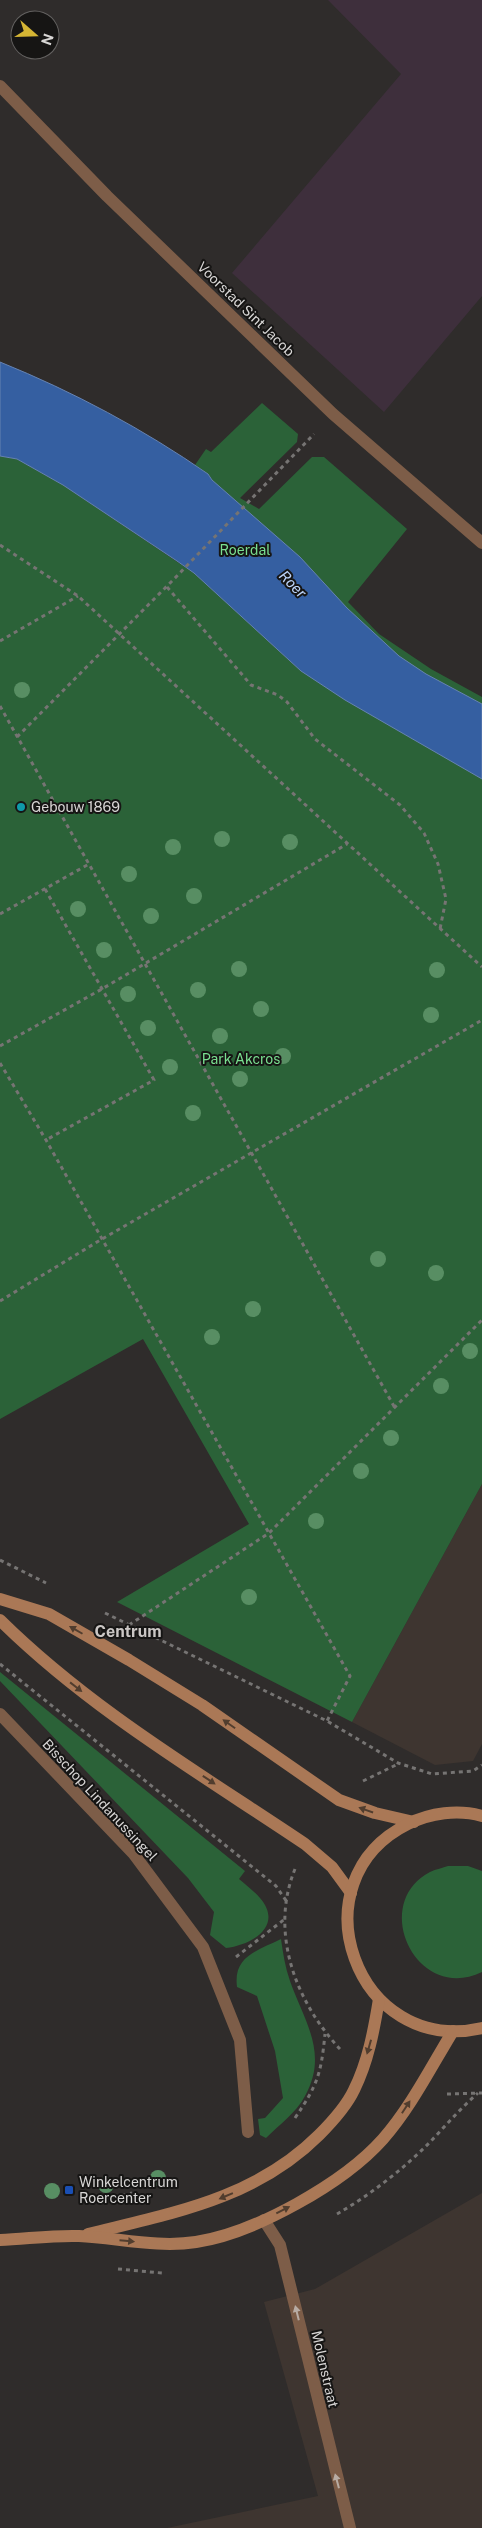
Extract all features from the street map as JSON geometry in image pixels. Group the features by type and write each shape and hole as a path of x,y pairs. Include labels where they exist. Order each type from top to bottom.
{"main road":[{"path":"0,1599 48,1614 129,1660 202,1705 338,1800 375,1813 414,1822"},
{"path":"0,1620 35,1654 116,1718 306,1844 332,1868 351,1893"},
{"path":"482,1816 459,1813 439,1814 401,1828 378,1847 363,1868 351,1893 348,1914 352,1954 358,1970 379,1999 396,2013 415,2023 434,2029 453,2031 482,2028"},
{"path":"79,2236 213,2202 254,2183 296,2156 326,2128 354,2091 373,2034 379,1999"},
{"path":"0,2240 79,2236 151,2243 196,2242 226,2236 264,2220 324,2186 360,2161 372,2150 400,2116 453,2031"}],"street":[{"name":"Voorstad Sint Jacob","path":"0,86 107,196 333,414 482,543"},
{"name":"Bisschop Lindanussingel","path":"0,1714 132,1853 203,1947 240,2040 248,2132"},
{"name":"Molenstraat","path":"264,2220 280,2245 350,2528"}],"path":[{"path":"17,737 167,587 333,414"},
{"path":"0,545 78,596 482,967"},
{"path":"167,587 251,685 278,695 287,702 315,739 400,805 424,833 438,864 446,899 440,929"},
{"path":"0,641 78,596"},
{"path":"0,706 395,1408"},
{"path":"0,1046 145,964 347,844"},
{"path":"0,914 89,864"},
{"path":"45,889 154,1080 46,1140"},
{"path":"0,1301 252,1152 482,1020"},
{"path":"0,1063 46,1140 350,1676 327,1721"},
{"path":"129,1624 269,1533 482,1320"},
{"path":"0,1560 52,1586"},
{"path":"104,1612 327,1721 398,1763 432,1774 472,1771 482,1765"},
{"path":"0,1664 276,1886 287,1902 286,1932 291,1969 303,1999 325,2033 321,2068 313,2092 290,2125"},
{"path":"213,1974 286,1918"}],"shaded area":[{"path":"328,0 482,0 482,296 384,412 232,273 401,74"},
{"path":"482,1484 482,1744 473,1761 435,1765 352,1722"},
{"path":"482,2193 482,2528 167,2528 318,2496 264,2302 315,2289"}],"green space":[{"name":"Park Akcros","path":"262,403 298,434 297,442 240,498 259,509 312,457 324,457 407,529 348,602 379,634 431,669 482,697 482,1484 352,1722 117,1602 249,1524 143,1339 0,1419 0,456 17,459 63,485 194,573 301,671 382,721 208,474 195,465 206,449 211,452"},
{"path":"0,1672 245,1871 239,1879 258,1895 266,1908 267,1925 262,1932 246,1943 226,1948 210,1935 214,1912 188,1878 0,1681"},
{"path":"448,1866 468,1866 482,1871 482,1972 459,1978 438,1974 421,1963 409,1946 403,1926 403,1906 412,1887 430,1872"},
{"path":"281,1939 288,1976 312,2037 315,2066 312,2080 301,2102 266,2138 260,2135 258,2119 265,2118 283,2098 275,2051 257,1996 237,1987 237,1977 239,1968 248,1956"}],"water":[{"name":"Roerdal","path":"0,362 55,386 107,412 208,474 212,480 300,557 347,608 399,656 426,674 482,704 482,779 345,700 301,671 194,573 177,561 63,485 17,459 0,456"}],"place":[{"name":"Gebouw 1869","path":"21,807"},
{"name":"Winkelcentrum Roercenter","path":"69,2190"}],"district":[{"name":"Centrum","path":"128,1631"}],"water label":[{"name":"Roer","path":"293,584"}]}
